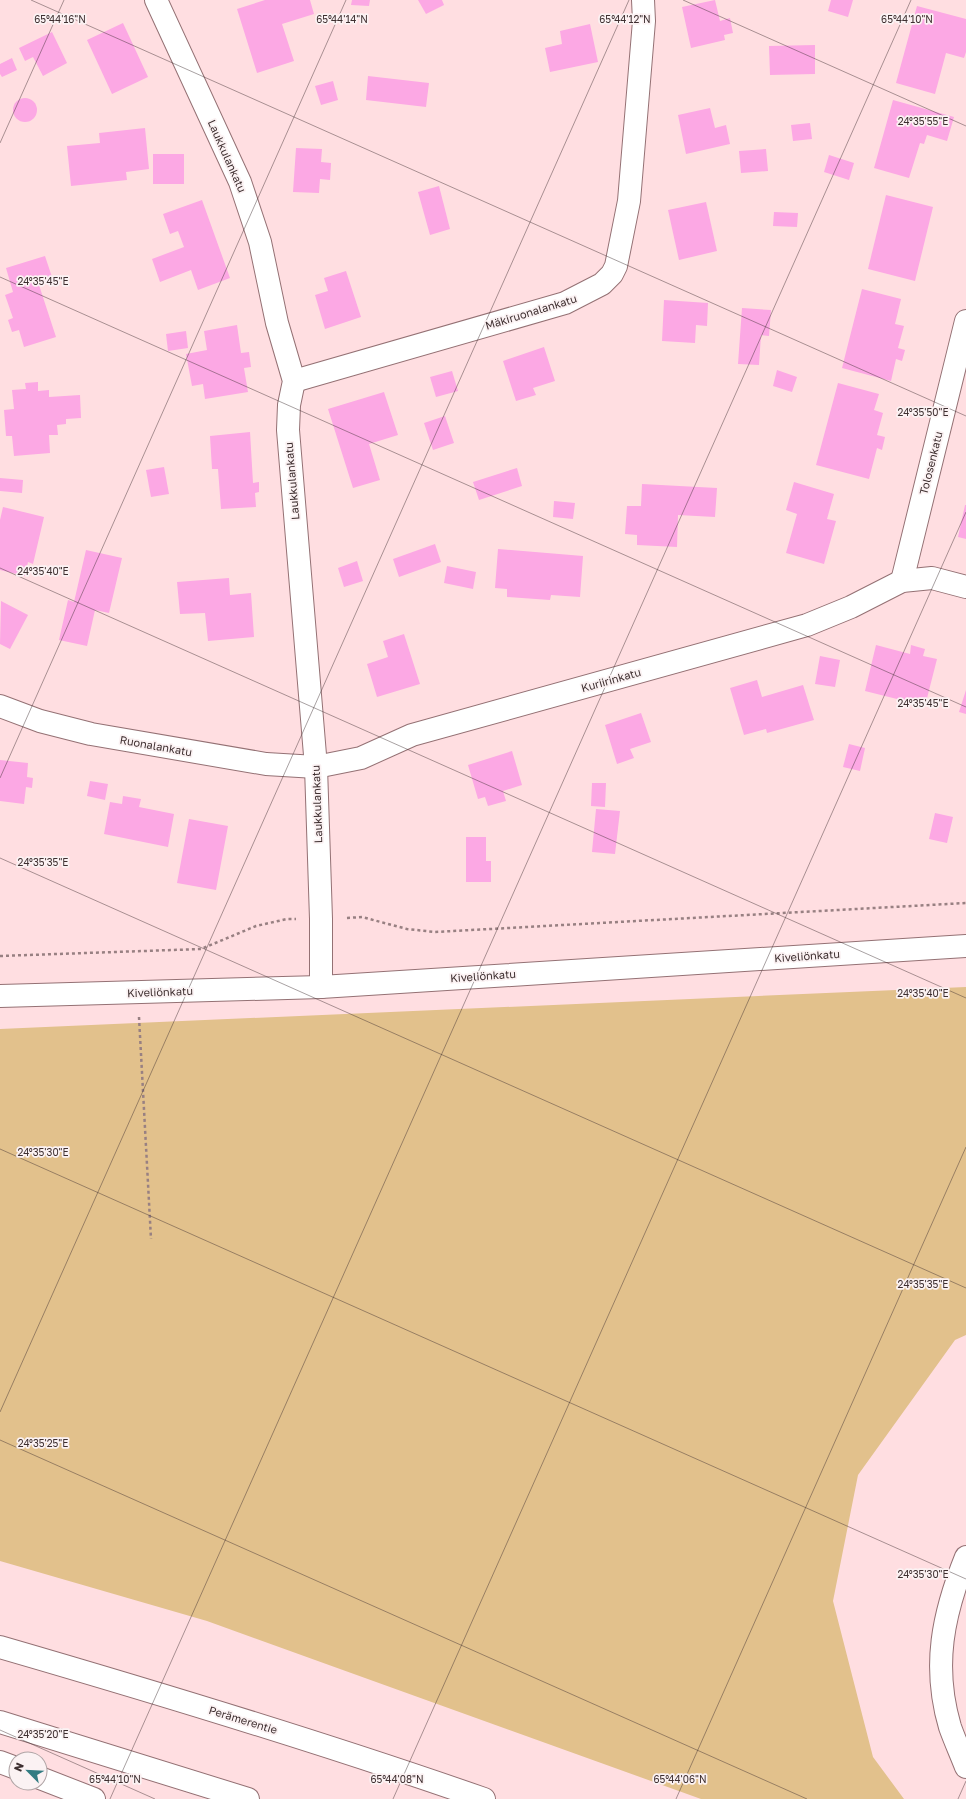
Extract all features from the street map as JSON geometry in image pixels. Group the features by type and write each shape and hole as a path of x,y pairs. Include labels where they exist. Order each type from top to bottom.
{"main road":[{"name":"Laukkulankatu","path":"156,0 240,182 260,242 277,323 294,381 289,405 288,430 316,767 321,919 321,987"},
{"name":"Mäkiruonalankatu","path":"294,381 565,303 595,289 608,280 616,266 629,201 644,21 643,0"},
{"name":"Tolosenkatu","path":"902,581 966,321"},
{"path":"902,581 932,578 966,587"},
{"name":"Kuriirinkatu","path":"316,767 361,758 412,736 807,625 851,607 902,581"},
{"name":"Ruonalankatu","path":"0,706 40,721 91,734 266,764 316,767"},
{"name":"Kiveliönkatu","path":"0,996 321,987 966,946"},
{"path":"966,1557 953,1590 943,1634 941,1677 950,1727 966,1767"},
{"name":"Perämerentie","path":"0,1647 153,1692 402,1770 484,1799"},
{"path":"0,1722 248,1799"},
{"path":"48,1781 94,1799"}],"path":[{"path":"0,956 201,949 256,926 287,919 362,917 407,929 435,932 966,903"},
{"path":"138,992 151,1239"}],"shaded area":[{"path":"966,987 966,1335 955,1340 858,1475 833,1601 873,1757 904,1799 701,1799 207,1621 0,1561 0,1029"}],"building":[{"path":"265,0 310,0 314,14 282,24 294,61 257,73 237,9"},
{"path":"352,0 370,0 369,6 351,5"},
{"path":"418,0 442,0 444,5 426,14"},
{"path":"715,0 720,21 730,18 733,33 724,35 725,40 691,48 682,7"},
{"path":"831,0 853,0 848,17 828,11"},
{"path":"917,6 966,19 966,52 964,58 946,53 935,94 896,83"},
{"path":"123,23 148,77 112,94 87,40"},
{"path":"590,24 598,62 550,72 545,48 562,44 560,31"},
{"path":"52,32 67,63 43,76 33,57 25,61 19,48"},
{"path":"815,45 815,74 770,75 769,46"},
{"path":"12,58 17,70 2,77 0,74 0,64"},
{"path":"368,76 429,83 426,107 366,100"},
{"path":"333,81 338,100 321,105 315,86"},
{"path":"25,98 30,99 36,105 36,115 30,121 25,122 20,121 14,115 13,110 14,105 20,99"},
{"path":"893,100 954,117 947,141 927,135 924,144 920,143 909,178 874,168"},
{"path":"710,108 715,128 726,125 730,144 686,154 678,115"},
{"path":"810,123 812,139 793,141 791,125"},
{"path":"145,128 149,169 126,172 127,180 71,186 67,146 100,143 99,133"},
{"path":"296,148 322,149 321,162 331,163 330,180 320,179 319,193 293,192"},
{"path":"766,149 768,171 741,173 739,151"},
{"path":"153,154 184,154 184,184 153,184"},
{"path":"829,155 854,163 849,180 824,172"},
{"path":"439,186 450,229 430,235 418,192"},
{"path":"886,195 933,207 915,281 868,269"},
{"path":"202,200 230,278 198,290 191,270 160,282 152,259 184,247 178,231 170,234 163,214"},
{"path":"706,202 717,251 679,260 668,210"},
{"path":"774,212 798,213 797,227 773,226"},
{"path":"45,256 53,280 39,285 56,337 24,347 19,330 12,332 8,320 13,318 5,295 13,292 6,268"},
{"path":"346,271 361,317 325,329 315,295 328,291 324,278"},
{"path":"862,289 901,299 895,324 904,326 898,348 905,350 902,361 896,359 891,381 842,368"},
{"path":"664,300 708,303 707,326 696,325 695,343 662,341"},
{"path":"742,308 771,310 769,336 761,335 759,365 738,364"},
{"path":"237,325 241,353 249,352 251,367 244,368 248,392 205,399 203,384 192,386 186,354 207,350 204,331"},
{"path":"186,331 188,348 168,351 166,334"},
{"path":"544,347 555,381 533,388 536,395 516,401 503,361"},
{"path":"777,370 797,377 792,392 773,386"},
{"path":"452,371 458,391 436,397 430,377"},
{"path":"38,382 38,391 49,390 49,397 80,395 81,418 66,419 66,424 57,425 58,435 49,435 50,453 14,456 12,436 6,436 4,410 14,409 12,390 26,389 25,383"},
{"path":"838,383 879,394 874,410 883,413 877,435 885,437 882,450 877,448 869,479 816,465"},
{"path":"384,392 398,435 369,444 380,480 353,488 328,409"},
{"path":"445,416 454,443 433,450 424,423"},
{"path":"250,432 253,483 259,482 259,492 255,493 256,507 221,509 218,469 212,469 210,436"},
{"path":"164,467 169,494 151,497 146,470"},
{"path":"517,468 522,486 479,500 473,482"},
{"path":"0,478 23,480 22,493 0,491"},
{"path":"794,482 834,494 827,519 836,521 824,564 786,553 797,514 786,510"},
{"path":"642,484 717,488 715,517 678,515 677,547 637,545 637,535 625,534 627,506 641,506"},
{"path":"554,501 575,503 573,519 553,517"},
{"path":"966,505 966,539 958,537"},
{"path":"3,507 44,517 33,564 28,562 25,576 0,570 0,520"},
{"path":"435,544 441,562 399,577 393,559"},
{"path":"498,549 583,556 580,597 551,595 550,600 507,597 507,589 495,588"},
{"path":"86,550 122,558 109,613 95,610 87,646 59,640 68,600 74,602"},
{"path":"357,561 363,581 344,587 338,568"},
{"path":"447,566 476,572 473,589 444,583"},
{"path":"229,578 230,595 251,593 254,637 208,641 205,613 180,614 177,582"},
{"path":"1,601 28,615 10,649 0,644"},
{"path":"404,634 420,684 377,697 367,664 388,657 383,641"},
{"path":"876,645 910,654 911,645 925,649 923,656 937,659 925,706 865,691"},
{"path":"820,656 840,660 835,687 815,684"},
{"path":"757,680 762,697 803,685 814,720 767,733 766,729 744,735 730,688"},
{"path":"966,690 966,714 959,712"},
{"path":"641,713 651,742 630,749 634,758 617,764 605,725"},
{"path":"849,744 865,748 860,771 843,767"},
{"path":"512,751 522,785 503,791 506,801 488,806 485,797 478,799 468,765"},
{"path":"0,760 28,763 27,777 33,778 32,788 26,787 24,804 0,801"},
{"path":"90,781 108,784 105,800 87,796"},
{"path":"592,783 606,783 605,807 591,806"},
{"path":"123,796 141,799 139,807 174,814 168,847 104,834 110,802 122,804"},
{"path":"596,809 620,811 615,854 592,852"},
{"path":"935,813 953,817 947,843 929,839"},
{"path":"189,819 228,826 216,890 177,883"},
{"path":"466,837 486,837 486,861 491,861 491,882 466,882"}]}
